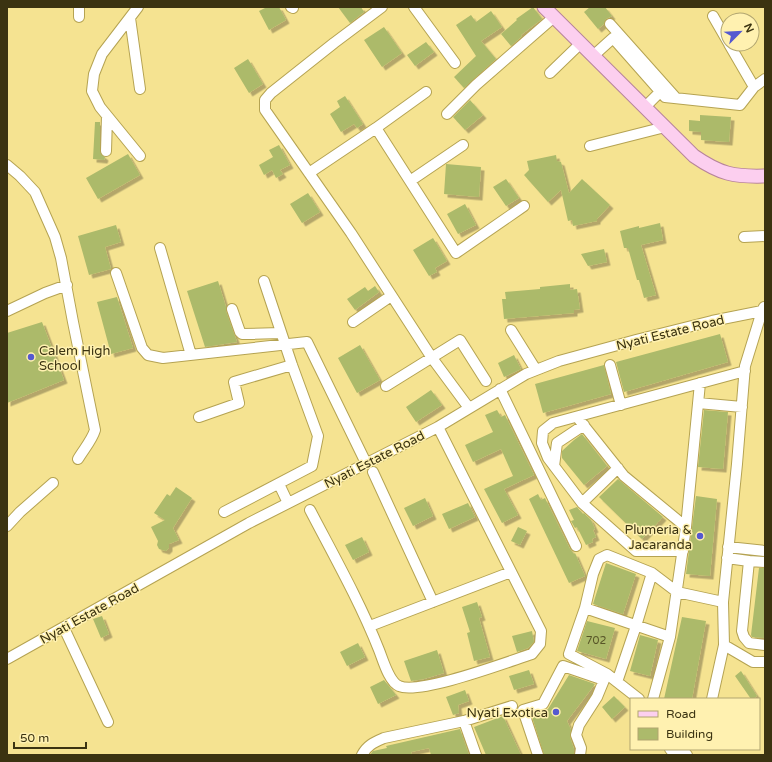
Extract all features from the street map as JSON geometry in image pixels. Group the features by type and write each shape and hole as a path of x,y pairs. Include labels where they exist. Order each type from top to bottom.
{"main road":[{"path":"544,7 694,156 708,166 725,173 744,177 765,176"}],"street":[{"path":"138,7 102,54 94,74 92,91 100,107 140,156"},
{"path":"382,7 271,93 265,100 265,110 351,233 432,358 469,408"},
{"path":"414,7 455,63"},
{"path":"713,16 720,28"},
{"path":"447,114 476,85 554,17"},
{"path":"130,18 140,89"},
{"path":"610,24 676,98"},
{"path":"593,56 613,38 665,97 740,105 754,87 765,79"},
{"path":"550,73 580,44"},
{"path":"734,52 754,87"},
{"path":"309,174 426,92"},
{"path":"645,107 660,92"},
{"path":"106,151 107,116"},
{"path":"590,146 666,127"},
{"path":"376,128 456,253 524,206"},
{"path":"410,181 463,145"},
{"path":"7,165 35,192 51,226 62,258 73,322 95,430 92,438 78,459"},
{"path":"744,237 765,236"},
{"path":"160,248 191,355"},
{"path":"116,273 142,348 148,355 163,358 306,342 366,463"},
{"path":"224,512 312,466 318,436 285,345 264,281"},
{"path":"7,311 45,293 67,286"},
{"path":"354,322 391,296"},
{"name":"Nyati Estate Road","path":"7,659 64,628 190,555 288,503 438,427 526,374 559,362 636,340 763,308"},
{"name":"Nyati Estate Road","path":"712,698 724,644 723,602 738,464 745,371 763,308"},
{"path":"232,309 242,334 281,333"},
{"path":"511,330 536,370"},
{"path":"386,386 460,340 486,381"},
{"path":"199,417 239,403 234,382 292,365"},
{"path":"610,365 621,405"},
{"path":"683,551 636,551 582,503 548,458 542,443 543,431 553,423 745,371"},
{"path":"653,698 670,637 677,592 686,527 700,383"},
{"path":"500,389 576,546"},
{"path":"698,403 742,407"},
{"path":"577,417 624,476 686,527"},
{"path":"554,466 557,443 584,425"},
{"path":"310,510 370,626 392,680 399,686 409,688 442,683 532,654 540,644 541,632 438,427"},
{"path":"582,503 618,468"},
{"path":"373,472 433,602"},
{"path":"7,526 20,512 53,483"},
{"path":"279,484 288,503"},
{"path":"728,547 765,551"},
{"path":"638,698 607,674 569,654 585,608 593,574 599,559 606,555 652,573 677,592 723,602"},
{"path":"727,558 765,562"},
{"path":"749,561 742,631 744,637 749,643 765,645"},
{"path":"370,626 511,572"},
{"path":"617,682 652,573"},
{"path":"585,608 670,637"},
{"path":"64,628 108,722"},
{"path":"724,644 753,662 765,662"},
{"path":"538,755 523,710 543,704 563,666 604,680 597,697 579,726 576,735 581,748 580,755"},
{"path":"362,755 365,749 372,743 384,738 464,721 512,706"},
{"path":"464,721 476,755"}],"building":[{"path":"267,7 279,7 286,20 269,30 259,11"},
{"path":"338,7 361,7 364,12 350,23"},
{"path":"533,7 542,19 521,35 522,36 511,46 501,34 517,20 516,19"},
{"path":"590,7 605,7 612,16 606,19 604,24 598,29 584,12"},
{"path":"491,11 502,27 481,41 496,59 464,88 454,77 476,56 456,25 471,15 476,22"},
{"path":"384,27 402,53 382,67 364,40"},
{"path":"426,42 434,52 415,66 407,55"},
{"path":"248,59 263,84 249,93 234,68"},
{"path":"345,96 363,124 357,128 354,124 341,132 330,114 340,107 337,101"},
{"path":"470,100 483,115 465,130 453,117"},
{"path":"700,115 731,117 729,142 701,140 701,132 689,131 689,120 700,121"},
{"path":"95,122 100,122 100,151 105,157 104,160 93,159"},
{"path":"279,145 290,165 280,170 283,174 276,178 272,170 264,175 259,165 273,157 269,150"},
{"path":"128,154 140,175 98,199 86,178"},
{"path":"556,155 557,161 561,162 569,193 582,179 610,205 597,219 597,221 573,226 572,220 568,221 561,190 548,202 524,175 529,170 527,161"},
{"path":"446,164 481,167 479,197 444,194"},
{"path":"506,179 519,198 506,206 493,187"},
{"path":"308,193 320,212 302,223 290,204"},
{"path":"465,204 476,225 458,234 447,214"},
{"path":"660,223 663,240 641,245 656,295 644,298 628,248 624,248 620,231"},
{"path":"116,225 121,242 105,247 111,269 89,275 78,236"},
{"path":"433,238 447,261 435,268 437,272 429,276 413,250"},
{"path":"604,249 607,262 588,266 581,254"},
{"path":"218,281 226,311 237,342 205,347 187,291"},
{"path":"570,284 570,290 577,289 580,309 574,310 574,313 504,319 502,299 506,299 505,292 540,289 540,287"},
{"path":"375,286 379,292 355,310 347,299 365,287 368,291"},
{"path":"117,297 133,348 111,354 97,302"},
{"name":"Calem High School","path":"42,322 64,380 7,403 7,333"},
{"path":"720,334 728,362 624,392 616,362"},
{"path":"360,345 380,380 357,393 338,358"},
{"path":"514,355 521,369 504,377 498,363"},
{"path":"604,365 611,394 543,413 535,384"},
{"path":"431,390 442,405 416,422 406,407"},
{"path":"497,410 501,417 505,415 534,475 504,489 518,515 502,523 484,489 513,476 501,449 473,462 465,445 493,432 485,415"},
{"path":"704,410 728,412 723,469 698,467"},
{"path":"582,434 607,466 584,485 562,458 562,451"},
{"path":"618,479 663,517 642,539 599,497"},
{"path":"176,487 192,498 173,528 179,540 169,544 169,548 166,551 159,549 157,545 158,541 151,527 165,520 154,513 167,494 170,496"},
{"path":"538,494 541,500 545,498 570,549 574,554 575,553 585,576 569,583 529,499"},
{"name":"Plumeria & Jacaranda","path":"696,496 717,499 710,576 686,574"},
{"path":"425,498 433,516 413,526 404,508"},
{"path":"468,503 475,517 449,529 442,514"},
{"path":"577,507 591,520 595,529 593,530 596,537 592,539 593,542 586,545 577,527 575,528 571,521 574,520 569,510"},
{"path":"518,527 527,531 520,545 511,541"},
{"path":"362,537 369,552 353,560 345,545"},
{"path":"606,563 636,574 623,614 593,604"},
{"path":"759,568 765,568 765,638 752,637 751,635"},
{"path":"477,602 482,617 479,618 490,657 474,661 467,633 470,632 462,607"},
{"path":"102,616 109,634 101,638 93,619"},
{"path":"682,617 706,621 692,698 664,698"},
{"path":"587,621 615,628 606,659 577,651"},
{"path":"532,631 534,642 528,648 517,652 512,636"},
{"path":"640,635 658,640 650,676 630,671"},
{"path":"358,643 365,657 347,666 340,652"},
{"path":"437,650 444,673 411,681 404,661"},
{"path":"529,670 534,684 514,690 509,676"},
{"path":"741,671 757,696 750,698 735,676"},
{"name":"Nyati Exotica","path":"569,675 595,684 567,721 571,730 570,737 574,749 574,755 544,755 531,714 548,709"},
{"path":"384,680 396,695 378,704 370,687"},
{"path":"465,690 469,701 458,705 459,713 453,715 446,697"},
{"path":"614,696 625,707 612,719 602,707"},
{"path":"503,716 521,755 486,755 474,727"},
{"path":"460,729 469,755 431,755 429,748 411,752 412,755 370,755 373,751 387,748 386,746"}],"place":[{"name":"Calem High School","path":"31,357"},
{"name":"Plumeria & Jacaranda","path":"700,536"},
{"name":"Nyati Exotica","path":"556,712"}]}
